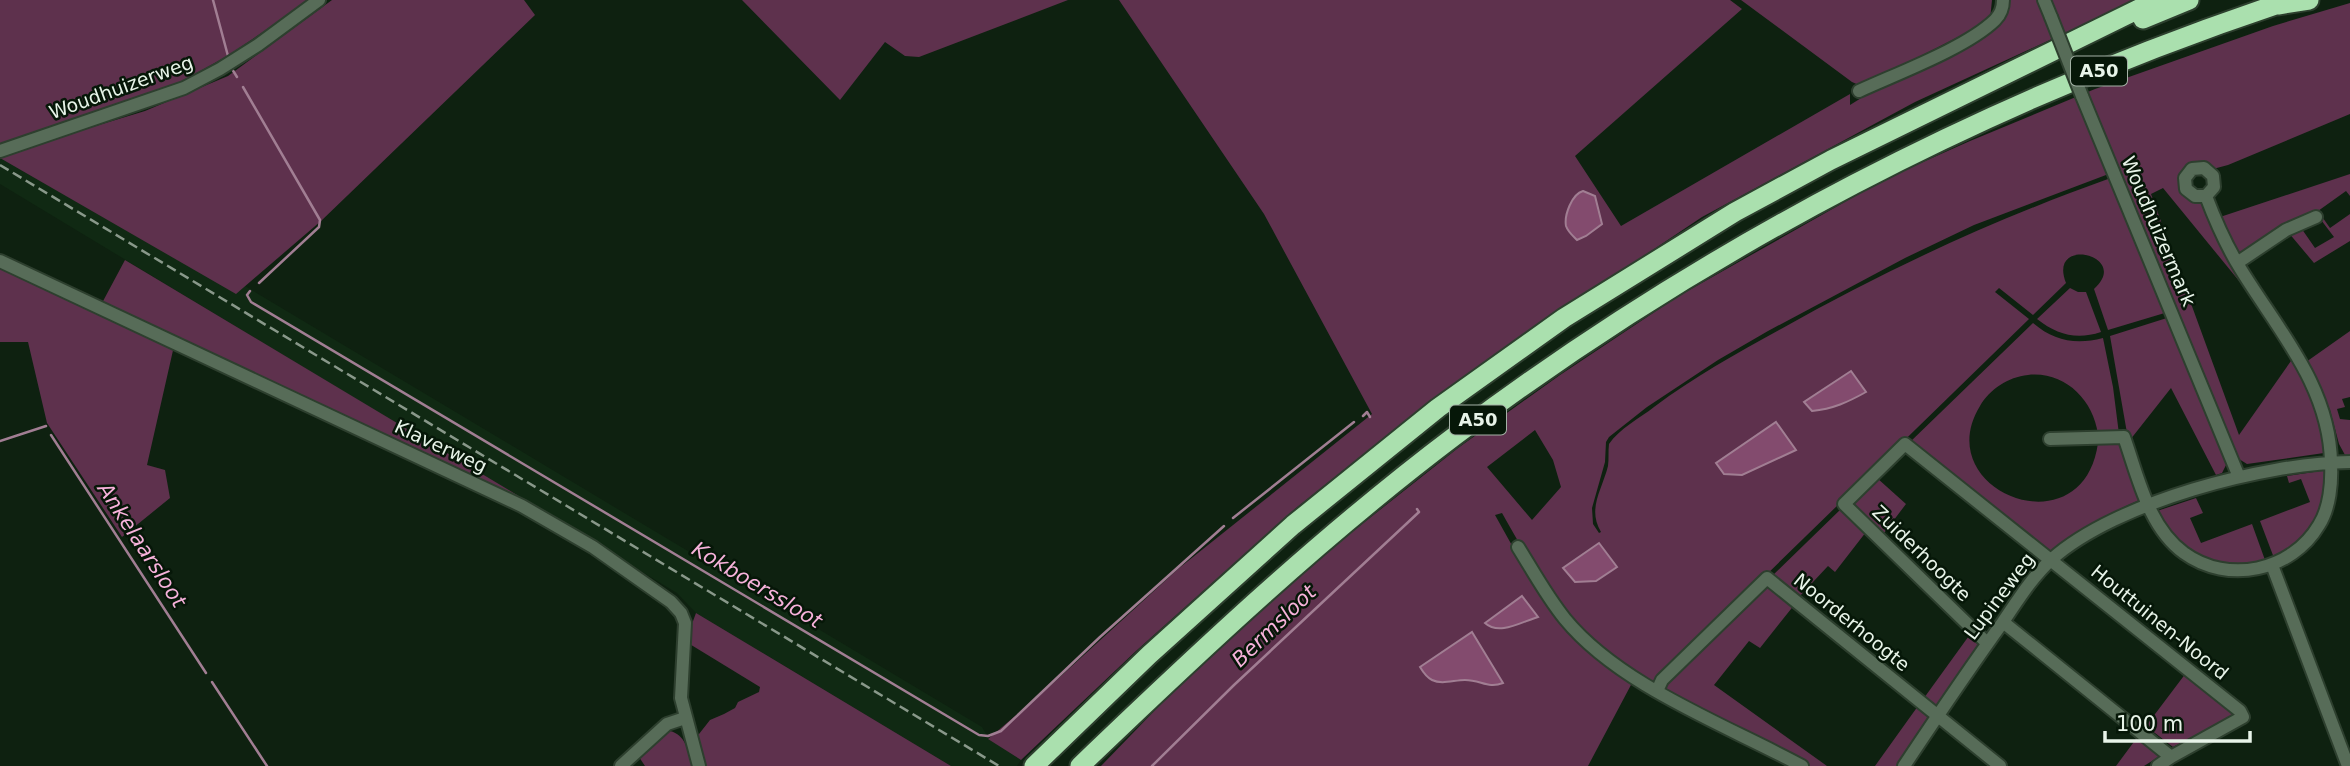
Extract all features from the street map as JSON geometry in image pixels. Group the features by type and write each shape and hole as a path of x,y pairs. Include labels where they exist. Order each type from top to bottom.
{"highway":[{"name":"A50","path":"1034,766 1159,646 1283,533 1374,458 1509,357 1622,281 1735,212 1908,121 2022,68 2157,0"},
{"name":"A50","path":"2022,68 2189,0"},
{"name":"A50","path":"1080,766 1250,605 1351,518 1457,435 1628,316 1786,221 1929,147 2035,98 2134,57 2281,3 2309,0"}],"street":[{"name":"Woudhuizerweg","path":"0,151 184,88 258,45 319,0"},
{"path":"1859,91 1972,38 1998,18 2003,0"},
{"name":"Woudhuizermark","path":"2044,0 2239,477"},
{"path":"2050,439 2124,437 2148,506 2165,535 2183,553 2210,566 2236,571 2272,565 2301,547 2319,525 2328,502 2332,462 2322,410 2307,371 2237,263 2206,196"},
{"path":"2237,263 2286,230 2316,217"},
{"name":"Klaverweg","path":"0,261 522,506 593,547 671,602 683,618 685,628 681,698 685,718"},
{"name":"Zuiderhoogte","path":"1987,643 1844,504 1905,444 2051,559"},
{"name":"Lupineweg","path":"1904,766 2026,587 2051,559 2071,544 2114,520 2148,506 2239,477 2332,462 2350,462"},
{"path":"1518,547 1551,600 1578,634 1599,653 1635,680 1802,766"},
{"name":"Houttuinen-Noord","path":"2051,559 2240,711 2243,718 2158,766"},
{"path":"2272,565 2348,766"},
{"name":"Noorderhoogte","path":"1657,691 1662,680 1767,578 1937,716"},
{"path":"2003,622 2171,757"},
{"path":"1937,716 2000,766"},
{"path":"621,766 667,724 685,718 699,766"}],"shaded area":[{"path":"0,0 310,0 229,55 179,83 0,146"},
{"path":"332,0 524,0 535,15 321,221 236,294 0,158 0,155 145,111 228,76"},
{"path":"742,0 1068,0 919,57 905,56 885,42 840,100"},
{"path":"1119,0 1730,0 1742,9 1575,156 1621,226 1850,94 1850,105 1874,90 1991,33 2000,22 2003,0 2040,0 2045,11 2054,8 2051,0 2137,0 1915,102 1702,217 1490,359 1424,406 1296,508 1136,651 1021,760 988,739 1178,569 1372,414 1264,214","holes":["1595,196 1602,224 1586,236 1572,236 1566,226 1567,219"]},
{"path":"1741,0 1992,0 1990,20 1984,24 1861,86"},
{"path":"2350,3 2350,114 2228,165 2183,177 2201,200 2244,287 2163,188 2151,194 2239,435 2293,358 2316,413 2326,448 2324,453 2247,464 2239,459 2101,123 2093,128 2108,173 2106,175 1974,225 1905,258 1718,360 1647,407 1609,437 1592,508 1593,524 1599,533 1601,532 1595,507 1608,466 1609,444 1624,429 1669,396 1748,347 1901,266 1983,228 2108,179 2168,312 2108,330 2094,289 2103,277 2103,267 2087,255 2068,259 2063,268 2066,283 2033,315 1999,288 1995,292 2029,319 1653,685 1588,639 1547,587 1502,513 1495,515 1524,567 1597,658 1632,683 1588,766 1101,766 1190,674 1323,555 1458,448 1560,375 1677,297 1887,178 2095,89 2273,26","holes":["1851,372 1866,393 1804,402","1535,430 1553,460 1561,487 1532,520 1487,467"]},
{"path":"0,158 236,293 245,286 982,727 989,739 1021,760 1017,766 951,766 696,613 677,593 0,184"},
{"path":"2350,174 2350,196 2346,191 2318,211 2330,228 2350,214 2350,241 2314,263 2288,232 2242,268 2217,218","holes":["2315,212 2334,237 2315,248 2297,222"]},
{"path":"1583,191 1595,196 1602,224 1577,240 1567,228 1566,216 1572,200"},
{"path":"125,260 517,495 528,504 102,303"},
{"path":"0,267 174,346 147,465 165,470 170,498 122,537 47,423 28,342 0,342"},
{"path":"2070,288 2086,292 2101,332 2075,336 2052,329 2037,319"},
{"path":"2170,317 2229,459 2222,473 2216,475 2171,388 2130,440 2127,433 2110,336"},
{"path":"2033,323 2049,334 2066,340 2103,338 2119,434 2098,434 2090,409 2075,390 2065,383 2041,375 2021,376 2000,385 1980,406 1970,436 1974,463 1991,484 2014,497 2040,502 2066,495 2086,476 2098,443 2122,443 2142,499 2094,523 2051,554 1909,443"},
{"path":"2350,331 2350,397 2342,399 2345,407 2337,409 2340,419 2350,420 2350,455 2345,455 2339,444 2330,410 2306,362"},
{"path":"1851,371 1866,392 1820,410 1812,411 1804,402"},
{"path":"1776,422 1796,450 1742,475 1724,474 1716,463"},
{"path":"2327,470 2324,503 2318,521 2301,539 2274,558 2260,521 2310,502 2301,479 2289,483 2287,476"},
{"path":"1877,478 1906,504 1881,537 1849,504"},
{"path":"2196,498 2203,513 2190,518 2201,543 2252,524 2265,560 2230,564 2215,562 2189,549 2157,511"},
{"path":"1842,508 1866,532 1835,572 1828,566 1798,598 1770,578"},
{"path":"1599,543 1617,567 1596,581 1575,582 1563,568"},
{"path":"1768,584 1795,604 1760,648 1749,641 1714,685 1827,766 1807,766 1666,691 1665,682"},
{"path":"1522,596 1538,617 1503,628 1491,627 1485,623"},
{"path":"696,613 951,766 704,766 695,736 710,720 735,708 738,702 759,692 760,687 688,643"},
{"path":"1472,632 1503,683 1489,685 1471,680 1440,682 1426,676 1420,667"},
{"path":"1971,633 1981,646 1937,709 1924,698"},
{"path":"2186,673 2236,714 2173,747 2146,726"},
{"path":"1918,706 1931,716 1897,766 1875,766"},
{"path":"670,731 683,740 692,766 645,766 639,757"},
{"path":"2139,735 2163,754 2144,766 2116,766"}],"waterway":[{"name":"Kokboerssloot","path":"213,0 228,56"},
{"name":"Kokboerssloot","path":"232,69 237,77"},
{"name":"Kokboerssloot","path":"243,87 320,220 319,227 259,283"},
{"name":"Kokboerssloot","path":"250,291 247,295 251,302 979,735 988,736 1001,731 1100,637 1224,526"},
{"name":"Kokboerssloot","path":"1363,416 1367,412 1370,417"},
{"name":"Kokboerssloot","path":"1233,518 1354,422"},
{"name":"Ankelaarsloot","path":"0,441 46,426"},
{"name":"Ankelaarsloot","path":"51,435 206,673"},
{"name":"Bermsloot","path":"1152,766 1234,685 1419,512 1417,509"},
{"name":"Ankelaarsloot","path":"212,682 267,766"}],"railway":[{"path":"0,165 999,766"}]}
